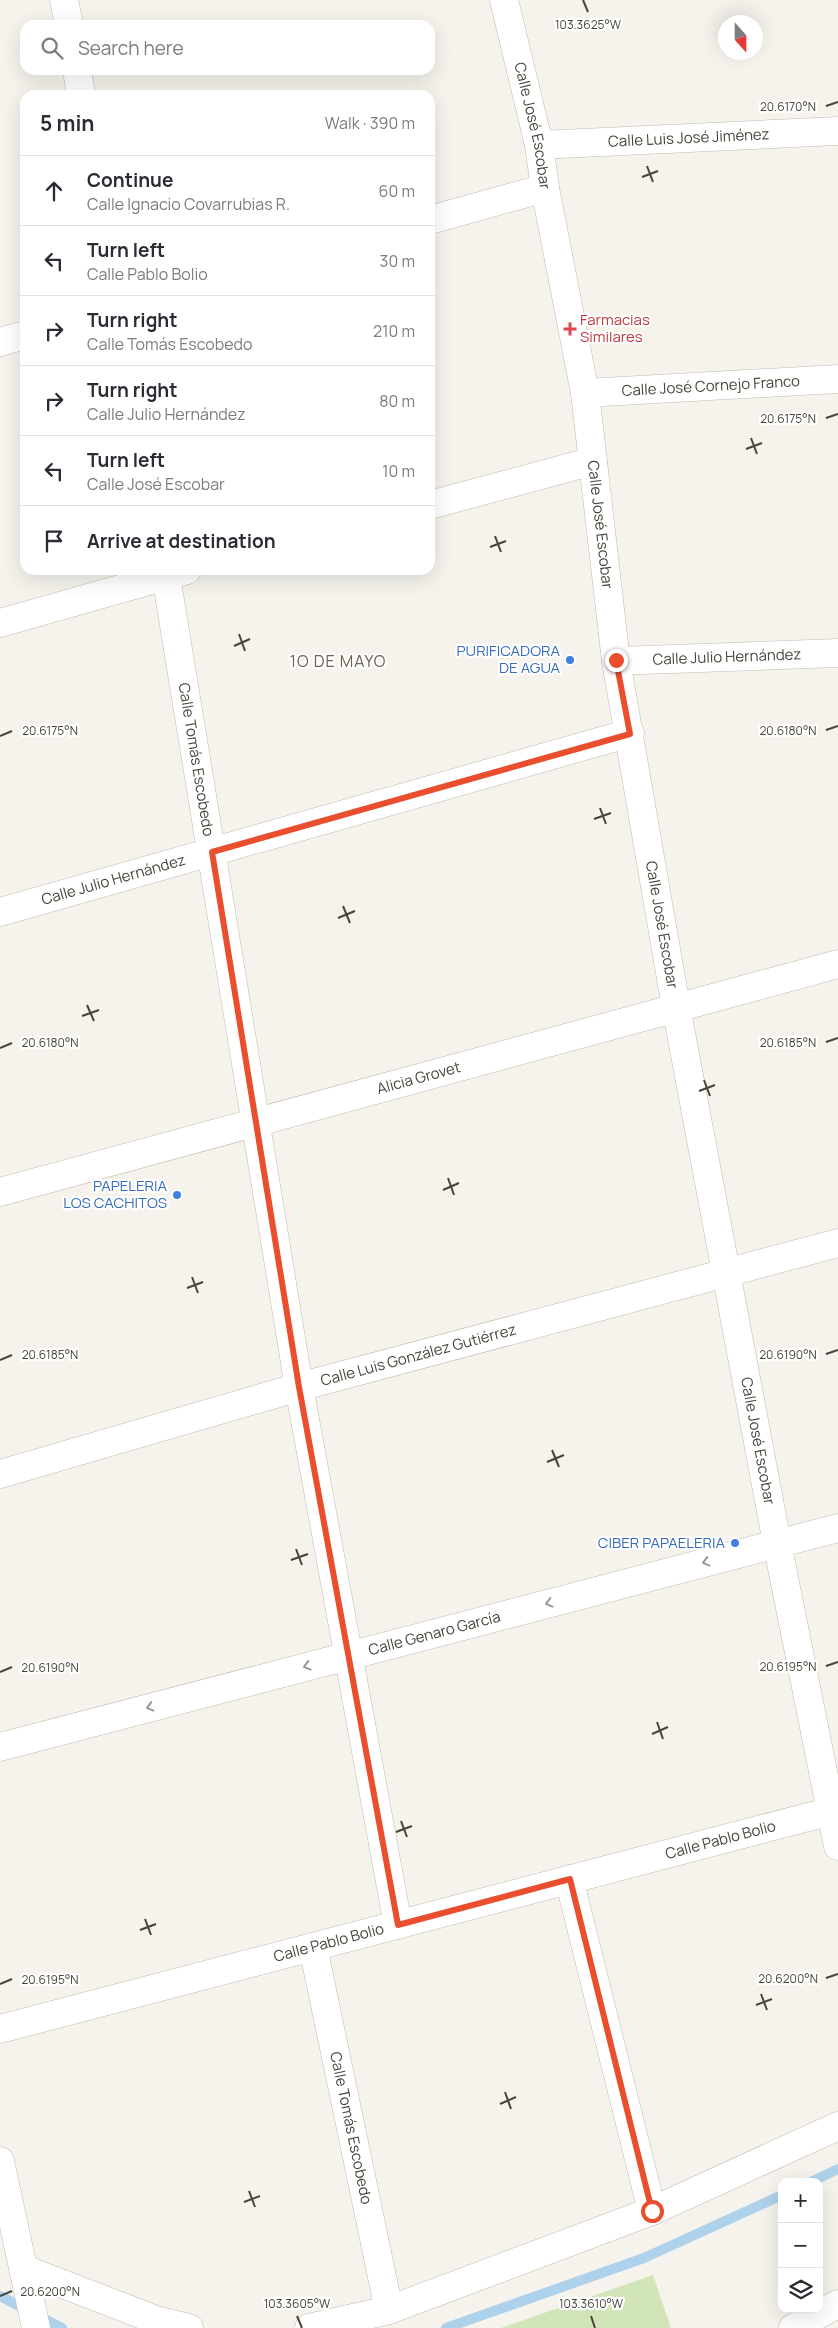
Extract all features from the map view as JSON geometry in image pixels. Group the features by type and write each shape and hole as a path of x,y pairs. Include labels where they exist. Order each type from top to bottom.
{"street":[{"path":"64,0 68,20"},
{"name":"Calle José Escobar","path":"504,0 539,145 545,188 584,392 616,660 676,1007 777,1543 838,1846"},
{"path":"78,75 80,90"},
{"name":"Calle Luis José Jiménez","path":"539,145 838,131"},
{"path":"435,219 545,188"},
{"path":"0,342 20,336"},
{"name":"Calle José Cornejo Franco","path":"584,392 838,379"},
{"path":"435,504 593,461"},
{"path":"0,623 163,575"},
{"name":"Calle Tomás Escobedo","path":"173,575 212,852 299,1387 398,1925"},
{"name":"Calle Julio Hernández","path":"616,660 838,652"},
{"name":"Calle Julio Hernández","path":"0,912 630,734"},
{"name":"Alicia Grovet","path":"0,1192 838,964"},
{"name":"Calle Luis González Gutiérrez","path":"0,1474 299,1387 838,1243"},
{"name":"Calle Genaro García","path":"0,1747 838,1528"},
{"name":"Calle Pablo Bolio","path":"0,2029 831,1811"},
{"path":"570,1879 652,2211"},
{"name":"Calle Tomás Escobedo","path":"313,1947 389,2310"},
{"path":"309,2328 389,2310 652,2211 838,2126"},
{"path":"0,2161 36,2328"},
{"path":"26,2279 156,2320 190,2328"},
{"path":"793,2328 838,2304"}],"green space":[{"path":"653,2275 671,2328 501,2328"}],"waterway":[{"path":"819,2178 838,2169"},
{"path":"446,2328 644,2258 778,2197"},
{"path":"0,2296 62,2328"}],"place":[{"name":"Farmacias Similares","path":"570,329"},
{"name":"PURIFICADORA DE AGUA","path":"570,660"},
{"name":"PAPELERIA LOS CACHITOS","path":"177,1195"},
{"name":"CIBER PAPAELERIA","path":"735,1543"}],"district":[{"name":"1O DE MAYO","path":"338,661"}],"route":[{"path":"616,660 630,734 212,852 299,1387 398,1925 570,1879 652,2211"}]}
